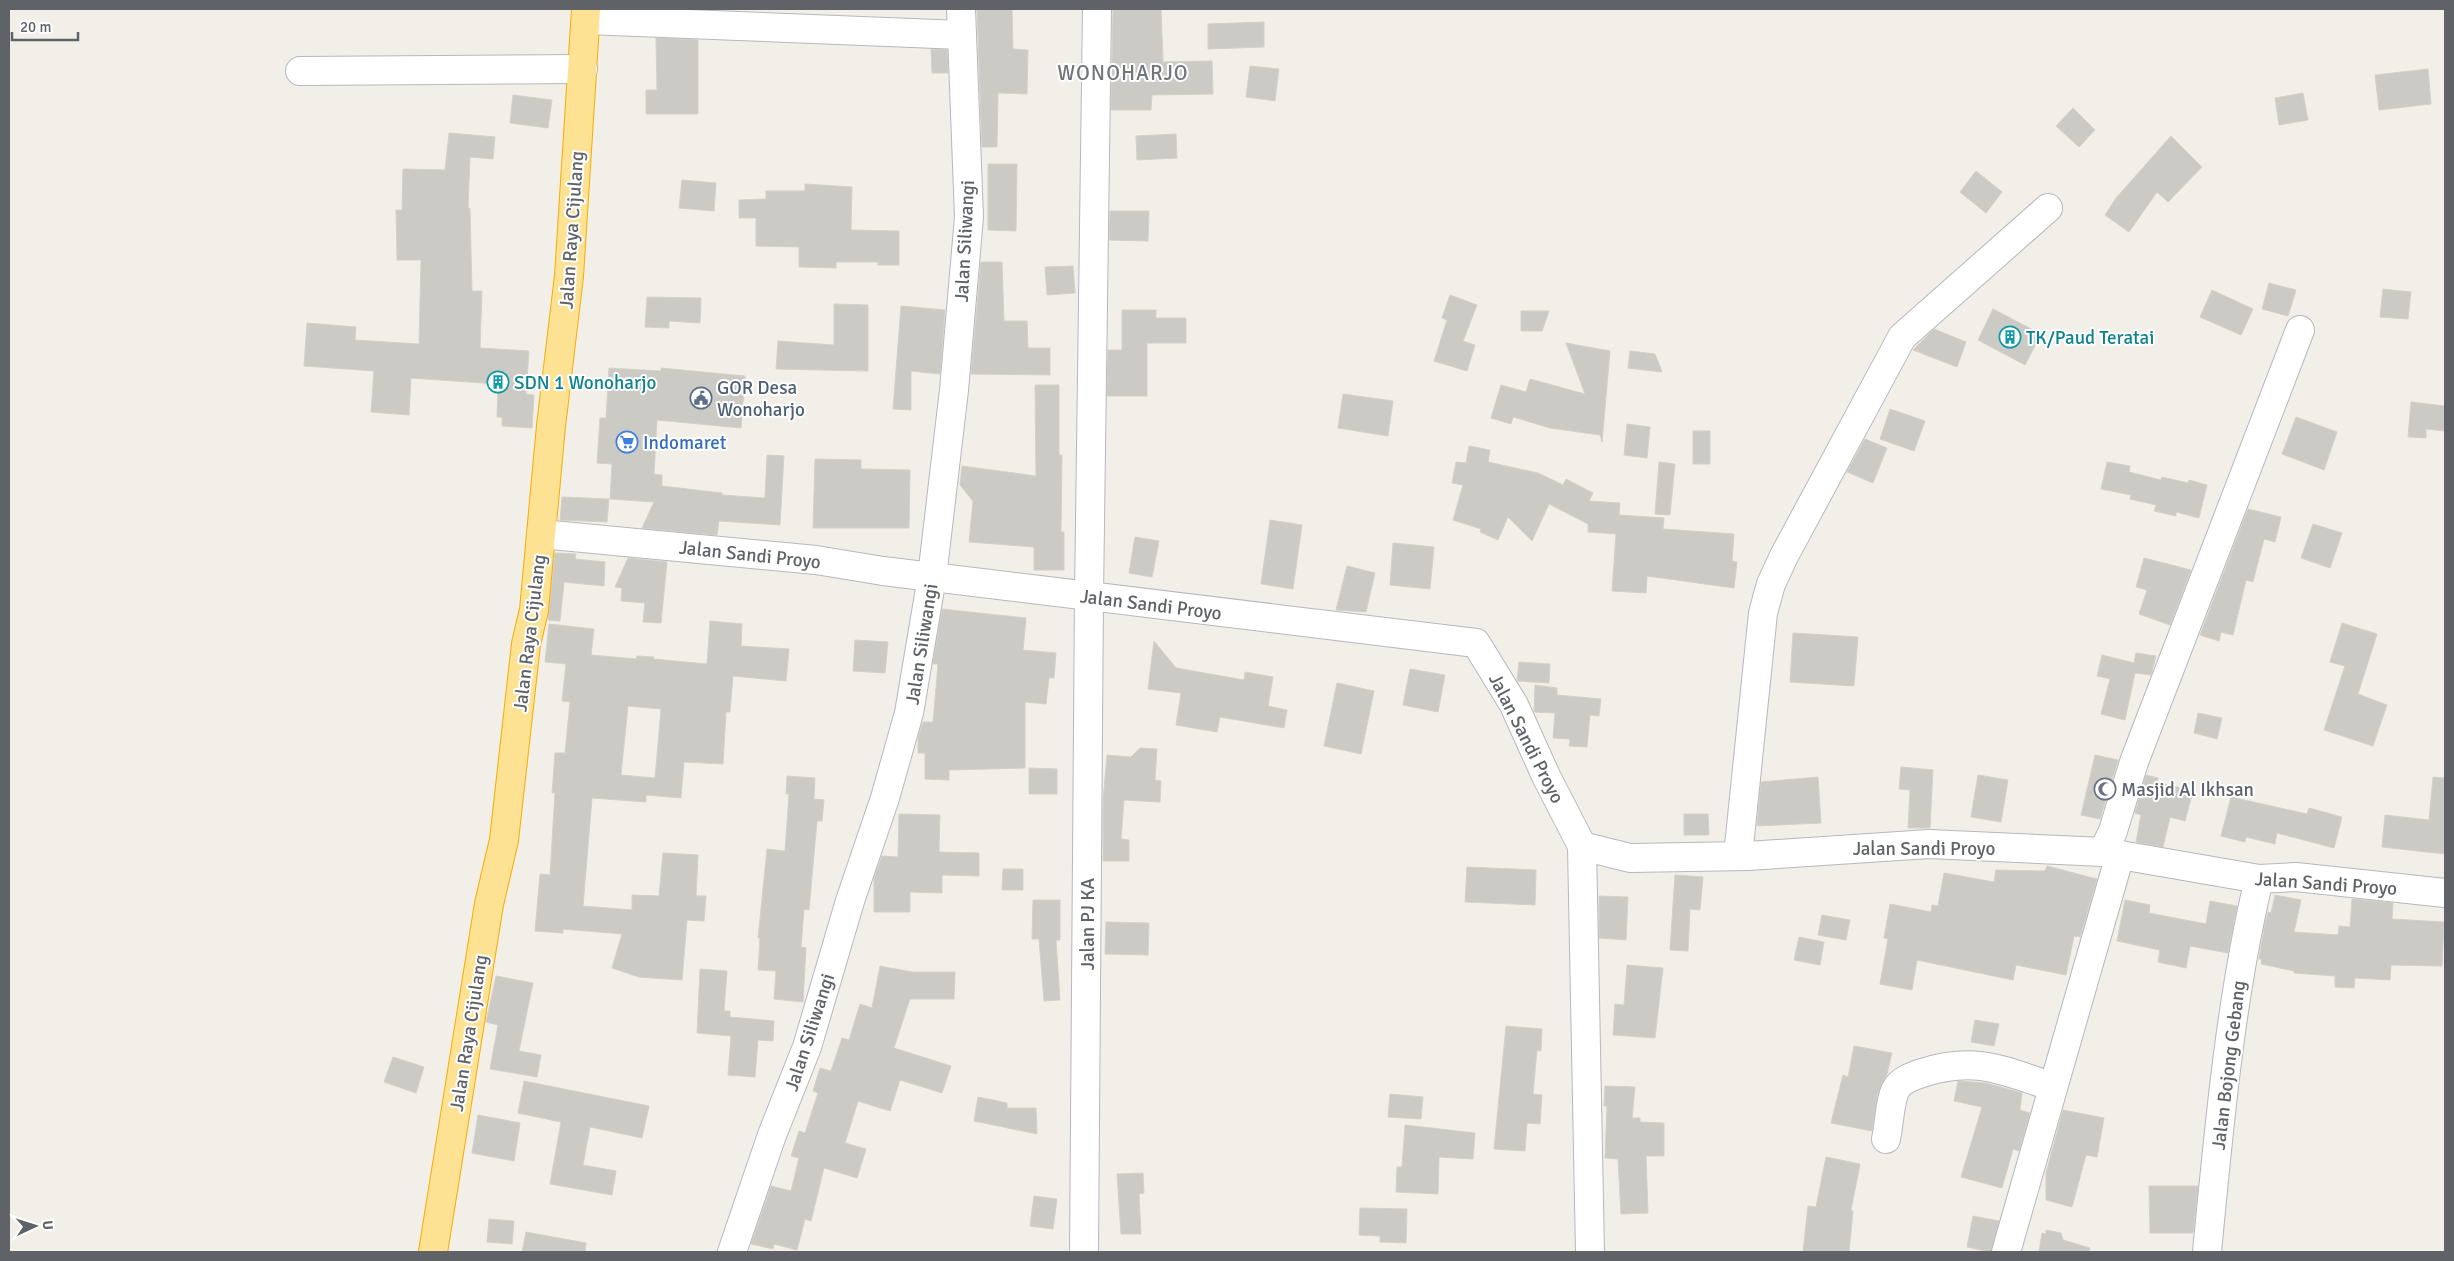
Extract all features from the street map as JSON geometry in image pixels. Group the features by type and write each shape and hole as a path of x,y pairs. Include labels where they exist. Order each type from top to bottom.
{"highway":[{"name":"Jalan Raya Cijulang","path":"432,1252 489,904 504,840 526,644 534,610 569,276 586,14"}],"street":[{"name":"Jalan PJ KA","path":"1084,1252 1089,596 1098,9"},
{"path":"586,14 961,22"},
{"name":"Jalan Siliwangi","path":"734,1252 772,1135 807,1047 850,901 885,798 909,713 932,577 954,390 969,217 961,22"},
{"path":"300,71 583,69"},
{"path":"1738,856 1761,622 1772,584 1784,556 1902,337 2048,208"},
{"path":"2006,1252 2053,1086 2112,854 2113,831 2134,762 2300,330"},
{"name":"Jalan Sandi Proyo","path":"541,534 816,560 932,577 1476,644 1514,705 1546,776 1582,846 1630,858 1738,856 1929,844 2112,854 2259,879 2296,877 2445,893"},
{"path":"1582,846 1590,1252"},
{"name":"Jalan Bojong Gebang","path":"2208,1252 2217,1148 2244,941 2259,879"},
{"path":"1886,1139 1896,1090 1911,1077 1966,1064 1992,1067 2053,1086"}],"building":[{"path":"977,9 1012,9 1013,49 1028,50 1027,94 998,93 997,147 982,147"},
{"path":"1113,9 1161,9 1163,62 1212,61 1213,94 1152,95 1151,110 1111,110"},
{"path":"1264,22 1264,47 1208,49 1208,24"},
{"path":"656,38 698,40 698,114 646,114 646,90 657,90"},
{"path":"931,49 947,50 948,73 932,73"},
{"path":"1250,66 1279,69 1275,101 1246,97"},
{"path":"2428,69 2431,104 2379,110 2375,75"},
{"path":"2303,93 2308,120 2279,125 2275,98"},
{"path":"513,95 552,100 548,128 510,123"},
{"path":"2073,108 2095,130 2079,147 2056,126"},
{"path":"449,133 495,137 493,159 470,157 468,208 470,208 472,291 482,291 480,348 529,351 526,394 534,395 532,428 502,426 502,417 497,417 498,384 411,378 409,415 371,412 374,371 304,366 307,323 356,327 355,340 419,344 421,260 397,260 396,210 402,210 403,169 445,170"},
{"path":"1176,134 1177,158 1137,160 1136,136"},
{"path":"2171,136 2202,167 2168,202 2157,192 2129,232 2105,215 2116,198"},
{"path":"988,164 1017,164 1016,231 988,230"},
{"path":"1976,171 2002,192 1986,213 1960,192"},
{"path":"682,180 716,183 714,211 679,208"},
{"path":"805,184 852,187 851,230 899,231 899,265 878,265 878,262 836,262 836,268 799,267 799,247 756,246 756,218 739,218 739,200 766,199 766,191 805,191"},
{"path":"1110,211 1149,211 1148,241 1109,240"},
{"path":"981,262 1002,262 1004,321 1027,321 1028,348 1050,348 1050,375 971,374"},
{"path":"1073,266 1075,293 1047,295 1045,267"},
{"path":"2269,283 2296,290 2288,316 2262,309"},
{"path":"2383,289 2411,292 2408,319 2380,317"},
{"path":"2212,290 2253,309 2241,335 2200,317"},
{"path":"1450,295 1477,305 1463,341 1475,345 1467,371 1434,361 1447,320 1442,318"},
{"path":"647,297 701,298 700,323 669,321 669,328 645,327"},
{"path":"834,304 868,305 868,371 776,369 778,341 834,345"},
{"path":"901,306 945,310 940,374 911,371 911,410 893,409"},
{"name":"TK/Paud Teratai","path":"1993,309 2041,334 2025,365 1978,340"},
{"path":"1122,310 1156,310 1156,318 1186,318 1186,343 1147,343 1147,396 1107,396 1108,350 1122,350"},
{"path":"1521,311 1549,311 1542,331 1521,331"},
{"path":"1934,329 1966,342 1957,367 1913,350"},
{"path":"1566,343 1610,351 1602,442 1600,435 1550,428 1513,417 1511,424 1491,418 1501,385 1526,392 1530,379 1585,394"},
{"path":"1630,351 1655,354 1662,372 1628,368"},
{"path":"609,368 661,371 661,368 745,376 741,428 657,420 654,474 662,475 662,486 722,493 722,495 765,498 767,455 784,456 780,525 719,521 717,535 642,528 654,502 610,499 612,464 597,463 600,418 606,418"},
{"path":"1035,385 1059,385 1059,455 1062,455 1061,532 1064,532 1064,570 1034,570 1034,547 969,542 973,501 960,485 962,466 1036,476"},
{"path":"1343,394 1393,401 1388,436 1338,428"},
{"path":"2411,402 2445,406 2445,431 2426,429 2426,438 2408,437"},
{"path":"1890,409 1925,421 1914,451 1880,439"},
{"path":"2296,417 2337,432 2324,470 2282,454"},
{"path":"1627,424 1650,427 1647,458 1624,455"},
{"path":"1693,431 1710,431 1710,464 1693,464"},
{"path":"1865,439 1887,448 1873,483 1847,472"},
{"path":"1469,446 1490,450 1488,462 1538,473 1563,485 1566,479 1593,493 1589,501 1620,503 1619,515 1664,518 1663,529 1734,534 1732,561 1737,562 1734,588 1647,576 1646,593 1612,591 1616,534 1588,532 1588,524 1549,504 1532,541 1508,517 1498,540 1480,532 1481,529 1453,520 1463,485 1452,483 1456,462 1466,463"},
{"path":"815,459 861,460 861,469 910,470 909,528 813,528"},
{"path":"1659,462 1675,464 1670,515 1655,514"},
{"path":"2107,462 2130,466 2129,472 2161,480 2162,477 2188,483 2189,480 2207,485 2199,518 2176,512 2176,516 2154,511 2156,505 2130,499 2131,495 2101,489"},
{"path":"562,497 609,499 607,522 560,520"},
{"path":"2248,509 2281,517 2275,542 2264,539 2253,582 2246,580 2233,635 2221,632 2219,641 2200,635"},
{"path":"1270,520 1302,525 1293,589 1261,584"},
{"path":"2313,524 2342,533 2330,568 2301,558"},
{"path":"1135,537 1159,541 1152,577 1129,573"},
{"path":"1393,543 1434,547 1430,589 1390,585"},
{"path":"555,553 576,554 575,559 605,562 604,586 564,582 560,621 548,620"},
{"path":"628,558 667,562 661,623 643,622 645,603 621,601 622,588 615,587"},
{"path":"2144,558 2191,570 2170,625 2139,614 2147,590 2136,587"},
{"path":"1347,566 1375,573 1366,612 1336,610"},
{"path":"942,609 1026,618 1023,650 1056,653 1054,678 1049,678 1046,704 1025,702 1025,768 949,770 949,780 925,779 925,753 918,753 918,738 923,722 933,722 938,664 933,664"},
{"path":"710,621 742,624 741,646 789,649 786,681 733,676 730,712 726,712 723,764 684,762 681,798 646,795 646,802 592,798 583,906 632,910 632,895 659,896 663,853 698,855 696,896 706,896 704,921 687,920 682,980 639,977 612,968 622,934 563,929 563,933 535,931 540,874 550,875 555,793 552,793 555,753 565,753 570,702 562,701 566,664 545,662 549,624 594,629 591,655 636,659 637,656 654,657 653,659 707,664","holes":["628,706 661,709 655,778 621,775"]},
{"path":"2342,623 2377,634 2358,694 2387,705 2373,746 2324,730 2345,666 2330,662"},
{"path":"1793,633 1858,637 1854,686 1790,682"},
{"path":"855,640 888,642 885,673 853,671"},
{"path":"1154,641 1176,668 1244,680 1245,672 1273,677 1268,706 1287,710 1284,728 1220,717 1217,732 1176,725 1181,693 1148,689"},
{"path":"2136,653 2156,656 2151,675 2135,673 2125,720 2101,714 2110,679 2097,676 2102,655 2134,663"},
{"path":"1519,662 1550,664 1549,683 1517,681"},
{"path":"1410,669 1445,675 1438,712 1403,705"},
{"path":"1337,683 1374,691 1361,754 1324,746"},
{"path":"1535,685 1557,688 1557,695 1601,699 1599,716 1590,715 1587,747 1569,746 1570,739 1553,738 1555,713 1534,712"},
{"path":"2198,713 2222,718 2217,739 2194,733"},
{"path":"1140,748 1157,749 1155,780 1161,781 1160,802 1124,800 1121,839 1129,840 1129,861 1103,861 1103,801 1107,755 1131,757"},
{"name":"Masjid Al Ikhsan","path":"2095,755 2118,760 2100,819 2081,815"},
{"path":"1901,767 1933,770 1930,828 1908,828 1910,790 1899,789"},
{"path":"1029,768 1057,769 1057,794 1029,794"},
{"path":"1978,775 2008,780 2001,822 1971,817"},
{"path":"2146,775 2158,778 2157,782 2193,791 2185,821 2170,817 2163,847 2136,842 2141,815 2135,813"},
{"path":"787,776 815,778 814,799 824,800 822,821 817,821 809,910 804,909 801,947 806,948 803,1002 774,999 776,971 758,970 760,938 758,938 767,849 785,851 789,794 786,794"},
{"path":"1818,777 1821,823 1757,826 1761,782"},
{"path":"2433,777 2445,778 2445,854 2382,847 2385,815 2429,820"},
{"path":"2231,797 2307,814 2309,808 2342,817 2334,848 2277,833 2275,844 2246,837 2245,842 2221,836"},
{"path":"899,814 940,815 939,852 979,853 979,876 942,875 942,893 910,892 910,912 874,912 874,878 882,856 898,857"},
{"path":"1684,814 1708,814 1709,835 1684,835"},
{"path":"2047,866 2097,879 2080,937 2074,936 2066,975 2016,965 2013,980 1917,960 1912,990 1880,984 1888,939 1884,938 1890,904 1931,912 1932,905 1938,906 1944,873 1994,882 1996,870 2045,871"},
{"path":"1467,867 1536,870 1535,905 1465,902"},
{"path":"1003,869 1023,869 1023,890 1002,890"},
{"path":"1675,875 1703,877 1700,910 1690,909 1688,951 1670,950"},
{"path":"2275,895 2301,900 2294,932 2338,935 2339,926 2350,927 2352,899 2393,903 2392,919 2444,922 2442,966 2391,965 2390,980 2355,978 2354,988 2335,987 2335,976 2294,973 2294,971 2261,964 2262,959 2259,959 2264,928 2268,912 2271,913"},
{"path":"1599,896 1628,897 1626,940 1599,938"},
{"path":"1033,900 1060,900 1060,940 1056,940 1060,1000 1044,1001 1039,939 1032,939"},
{"path":"2125,900 2150,905 2149,913 2206,924 2210,901 2237,906 2228,953 2190,946 2186,968 2158,962 2160,950 2117,941"},
{"path":"1822,915 1850,920 1846,940 1818,935"},
{"path":"1106,922 1149,923 1148,955 1105,954"},
{"path":"1799,937 1824,942 1820,965 1794,960"},
{"path":"1627,965 1663,968 1655,1038 1613,1035 1615,1004 1624,1005"},
{"path":"880,966 912,972 955,972 954,999 910,999 894,1048 951,1066 942,1093 900,1080 890,1111 858,1101 845,1143 866,1149 857,1178 824,1168 811,1221 805,1219 797,1250 774,1244 773,1249 751,1244 771,1186 791,1191 799,1158 791,1156 799,1131 805,1133 818,1093 813,1091 820,1068 831,1071 842,1038 849,1040 860,1004 872,1008"},
{"path":"700,969 727,971 724,1011 730,1011 730,1017 774,1021 773,1041 758,1040 755,1077 728,1075 731,1036 697,1033"},
{"path":"496,976 533,983 519,1051 541,1055 537,1077 490,1069 498,1025 486,1022"},
{"path":"1975,1020 1999,1024 1994,1046 1971,1042"},
{"path":"1506,1026 1542,1029 1541,1051 1537,1050 1533,1094 1542,1095 1540,1124 1527,1123 1525,1151 1494,1149"},
{"path":"1854,1046 1892,1053 1887,1074 1877,1095 1872,1131 1831,1123 1843,1075 1848,1077"},
{"path":"393,1057 424,1067 416,1093 384,1082"},
{"path":"524,1081 649,1106 642,1138 590,1127 583,1165 616,1171 612,1195 550,1184 561,1122 518,1113"},
{"path":"1958,1081 1986,1083 2022,1093 2020,1110 2030,1113 2019,1151 2013,1149 2002,1188 1961,1177 1982,1107 1954,1101"},
{"path":"1605,1086 1635,1087 1632,1118 1640,1118 1640,1122 1664,1123 1664,1156 1646,1156 1648,1213 1621,1214 1618,1159 1605,1158 1607,1106 1604,1106"},
{"path":"1390,1094 1423,1097 1421,1119 1388,1117"},
{"path":"978,1097 1007,1103 1007,1108 1036,1108 1037,1134 974,1121"},
{"path":"2063,1110 2104,1118 2097,1157 2086,1155 2072,1207 2046,1200 2046,1173"},
{"path":"478,1115 520,1123 514,1161 472,1153"},
{"path":"1405,1125 1475,1133 1473,1159 1439,1157 1438,1194 1396,1192 1397,1167 1402,1167"},
{"path":"1826,1157 1860,1164 1851,1210 1853,1211 1849,1252 1803,1252 1808,1206 1816,1207"},
{"path":"1143,1173 1144,1193 1139,1194 1141,1234 1121,1234 1117,1174"},
{"path":"2149,1186 2198,1186 2193,1233 2150,1233"},
{"path":"1034,1196 1057,1199 1053,1229 1030,1226"},
{"path":"1360,1208 1407,1209 1406,1243 1380,1242 1380,1236 1359,1235"},
{"path":"1973,1216 1999,1221 1991,1252 1967,1247"},
{"path":"489,1219 514,1221 512,1244 487,1242"},
{"path":"2046,1230 2061,1233 2063,1240 2090,1248 2089,1252 2039,1252 2042,1233 2046,1234"},
{"path":"526,1232 586,1243 585,1252 522,1252"}],"place":[{"name":"TK/Paud Teratai","path":"2010,337"},
{"name":"SDN 1 Wonoharjo","path":"498,382"},
{"name":"GOR Desa Wonoharjo","path":"701,398"},
{"name":"Indomaret","path":"627,442"},
{"name":"Masjid Al Ikhsan","path":"2105,789"}],"district":[{"name":"WONOHARJO","path":"1123,73"}]}
